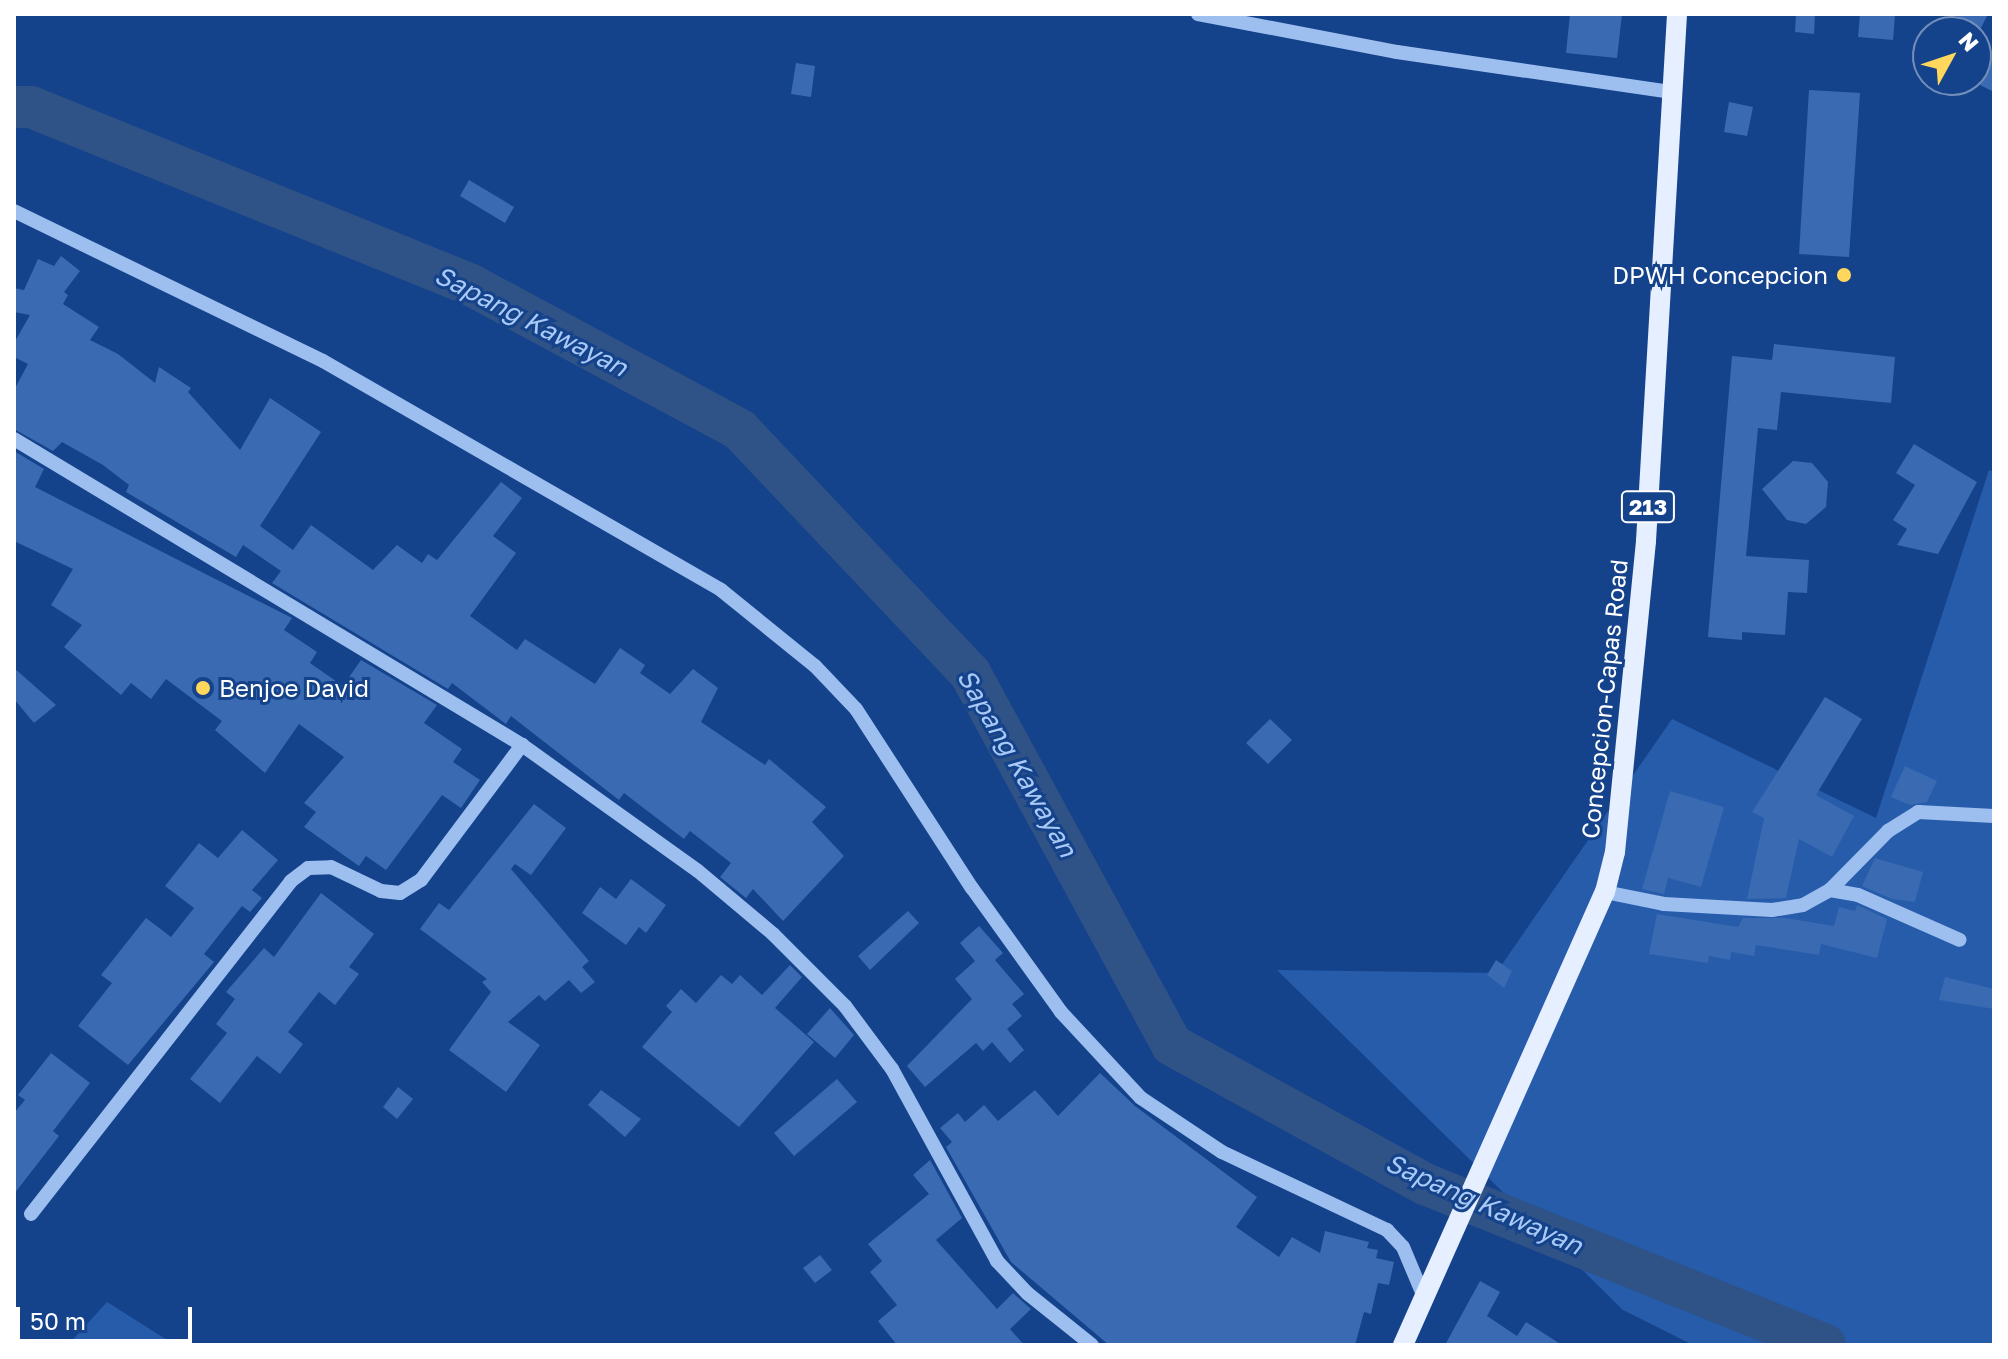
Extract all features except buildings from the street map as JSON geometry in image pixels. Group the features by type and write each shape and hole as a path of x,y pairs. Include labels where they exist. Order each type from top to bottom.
{"main road":[{"name":"Concepcion-Capas Road","path":"1403,1345 1605,892 1615,852 1646,541 1677,14"}],"street":[{"path":"1198,14 1397,52 1672,92"},
{"path":"14,211 323,361 721,590 815,666 856,709 972,888 1061,1012 1141,1098 1222,1152 1387,1230 1403,1247 1424,1297"},
{"path":"14,439 522,745 652,835 822,981 892,1069 997,1261 1027,1293 1092,1345"},
{"path":"31,1214 291,881 308,868 331,867 381,891 400,893 421,880 522,745"},
{"path":"1605,892 1664,904 1772,910 1803,905 1830,890 1888,831 1918,812 1994,816"},
{"path":"1830,890 1858,895 1960,940"}],"shaded area":[{"path":"1989,470 1994,472 1994,1345 1693,1345 1623,1310 1277,970 1496,973 1672,719 1876,818"},
{"path":"107,1302 175,1345 68,1345"}],"waterway":[{"name":"Sapang Kawayan","path":"14,107 31,107 471,285 740,430 970,673 1172,1045 1425,1184 1825,1345"}],"place":[{"name":"DPWH Concepcion","path":"1844,275"},
{"name":"Benjoe David","path":"203,688"}]}
